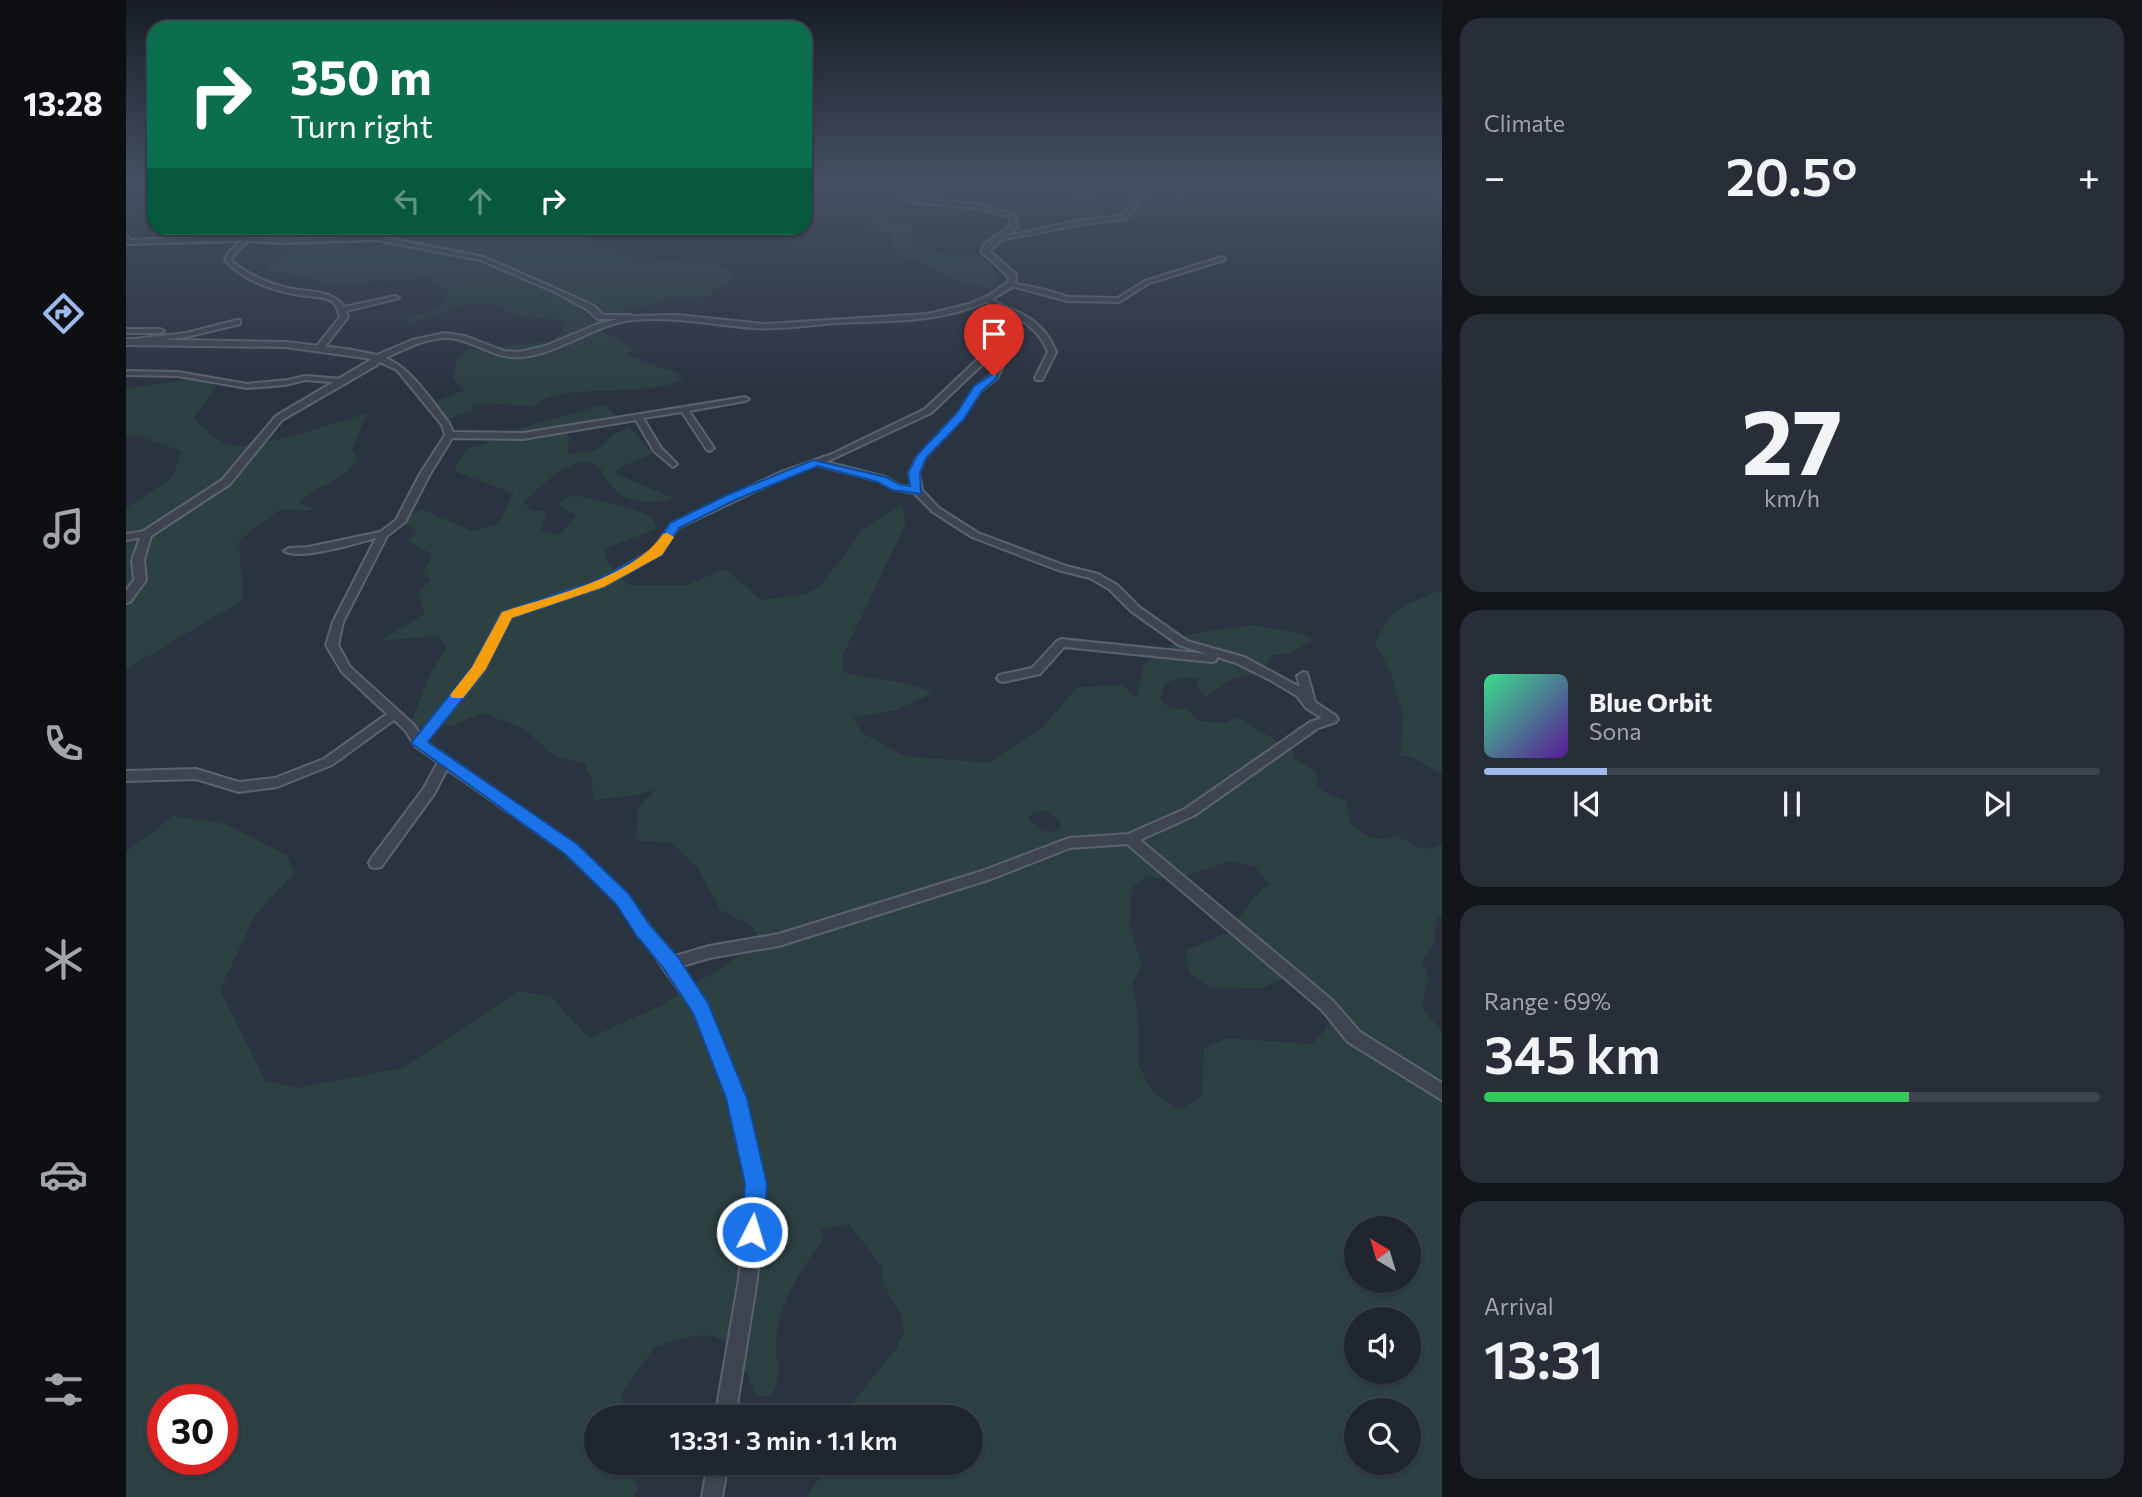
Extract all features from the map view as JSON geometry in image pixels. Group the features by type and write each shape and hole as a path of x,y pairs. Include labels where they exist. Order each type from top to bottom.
{"street":[{"path":"233,251 228,260 234,267 272,286 326,296 336,301 344,317 320,347"},
{"path":"447,251 482,258 557,291 601,317 669,315 740,325 795,325 941,315 991,305 1023,316 1046,333 1052,352 1038,378"},
{"path":"418,743 479,669 506,615 600,584 657,552 674,526 751,488 818,463 928,411 983,359 991,305 1010,285 1013,276 985,251"},
{"path":"1010,285 1067,299 1119,300 1147,282 1222,259"},
{"path":"342,310 395,298"},
{"path":"917,491 914,473 921,457 960,416 978,388 994,376 1003,358 991,305"},
{"path":"126,537 146,534 226,482 279,418 378,358 424,341 449,336 472,342 490,351 519,355 555,345 613,320 631,317"},
{"path":"126,342 186,335 237,322"},
{"path":"126,331 159,331"},
{"path":"126,342 320,347 378,358 400,368 446,425 449,435 400,522 383,534 308,550 289,551"},
{"path":"126,373 178,373 247,386 290,382"},
{"path":"258,392 304,379 343,381"},
{"path":"449,435 523,436 745,399"},
{"path":"684,409 710,449"},
{"path":"639,418 657,449 673,464"},
{"path":"671,963 709,952 779,940 986,875 1069,843 1130,839 1190,812 1314,725 1332,719 1310,705 1301,693 1240,660 1183,643 1135,608 1113,587 1094,576 1062,568 975,535 936,510 917,491 818,463"},
{"path":"126,599 140,580 138,560 146,534"},
{"path":"383,534 338,622 332,645 346,669 409,727 418,743 571,849 622,899 642,930 671,963 701,1009 736,1098 756,1184 748,1279 727,1405"},
{"path":"1003,678 1036,671 1061,643 1240,660"},
{"path":"1303,677 1310,705"},
{"path":"126,776 196,774 239,786 277,782 328,762 395,714"},
{"path":"376,863 429,792 445,760"},
{"path":"1130,839 1327,1005 1354,1037 1442,1092"},
{"path":"712,1497 716,1475"}],"shaded area":[{"path":"293,251 604,251 632,259 718,265 734,273 733,280 707,296 649,304 604,316 631,317 595,328 634,349 626,355 677,373 684,379 647,388 561,394 545,399 534,407 473,405 472,411 443,421 436,401 465,390 453,379 457,358 467,350 554,341 569,321 512,315 497,303 462,305 414,323 403,318 438,309 449,291 430,278 334,284 265,269 270,263"},
{"path":"893,251 926,251 984,259 997,272 995,283 991,288 952,279 925,263"},
{"path":"198,378 213,380 215,387 193,419 229,445 240,446 275,440 368,413 352,449 357,458 352,466 298,503 316,510 279,510 239,540 243,600 126,669 126,508 173,477 182,451 135,435 126,437 126,389"},
{"path":"604,404 617,416 566,430 569,438 568,454 596,450 614,434 629,426 653,454 619,467 615,473 673,498 651,502 631,499 614,488 601,469 586,462 561,471 524,502 531,511 546,511 541,531 560,535 576,516 558,503 574,495 631,508 652,517 657,529 604,549 607,562 627,585 687,585 725,569 761,600 805,594 821,586 862,530 902,504 906,523 843,655 843,672 900,682 933,693 897,710 853,718 862,733 905,756 988,763 1042,728 1077,687 1123,685 1137,699 1144,664 1186,635 1252,625 1301,633 1313,640 1289,653 1272,655 1264,668 1230,681 1206,697 1199,691 1197,679 1188,678 1165,684 1160,697 1168,707 1187,709 1200,721 1226,723 1237,717 1294,751 1293,758 1312,769 1318,777 1316,785 1324,792 1346,801 1352,826 1368,835 1378,839 1394,836 1429,849 1442,843 1442,917 1437,918 1433,945 1422,960 1429,982 1425,988 1423,1009 1442,1032 1442,1497 807,1497 821,1475 983,1475 983,1405 851,1405 897,1348 904,1332 901,1314 883,1284 882,1267 849,1224 820,1229 824,1238 786,1300 778,1328 778,1374 772,1395 756,1397 749,1377 732,1348 714,1336 703,1335 655,1347 622,1392 622,1405 584,1405 584,1475 632,1475 638,1490 634,1497 126,1497 126,852 174,816 226,824 287,855 295,872 255,915 220,990 265,1080 296,1088 402,1068 519,991 551,997 589,1038 660,1006 760,943 751,925 720,910 697,866 671,843 636,841 638,808 656,790 632,796 593,800 592,780 585,764 555,756 524,729 483,713 451,726 409,727 430,675 447,647 438,636 379,641 425,614 419,593 431,579 423,573 432,554 408,541 418,530 400,522 422,508 472,531 500,523 513,493 454,471 466,449 481,445 499,435","holes":["1047,811 1061,822 1061,828 1046,832 1028,818 1034,812","1230,861 1255,867 1270,885 1262,888 1227,933 1186,950 1189,972 1211,989 1262,988 1282,979 1308,989 1333,1008 1326,1029 1312,1044 1227,1038 1204,1048 1202,1097 1180,1110 1153,1092 1139,1067 1137,1006 1132,984 1142,965 1129,924 1132,886 1149,876 1172,881"]},
{"path":"1442,590 1442,774 1409,756 1400,756 1403,714 1390,670 1375,644 1387,622 1401,608"}],"slow traffic":[{"path":"458,695 479,669 506,615 600,584 657,552 667,537"}],"route":[{"path":"752,1232 756,1184 736,1098 701,1009 671,963 642,930 622,899 571,849 418,743 479,669 506,615 600,584 657,552 674,526 731,497 818,463 917,491 914,473 921,457 960,416 978,388 994,376"}]}
